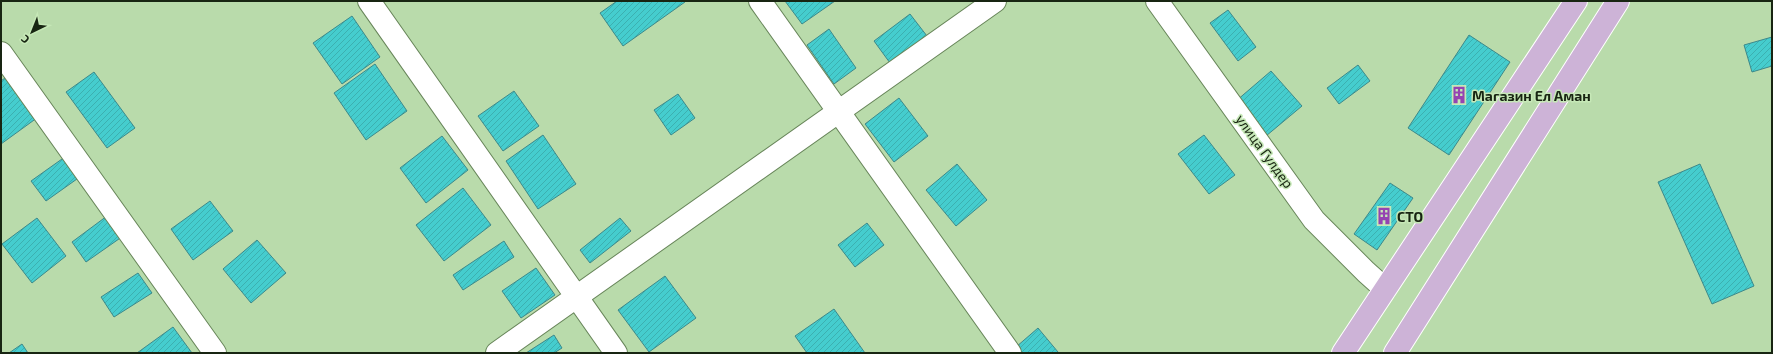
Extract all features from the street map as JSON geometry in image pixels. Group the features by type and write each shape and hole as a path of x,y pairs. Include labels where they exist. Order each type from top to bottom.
{"main road":[{"path":"1395,353 1618,1"},
{"path":"1343,353 1569,4"}],"street":[{"path":"369,1 616,353"},
{"path":"760,1 1010,353"},
{"path":"498,353 995,1"},
{"name":"улица Гулдер","path":"1157,1 1314,220 1385,289"},
{"path":"1,53 215,353"}],"building":[{"path":"617,1 685,2 623,46 600,13"},
{"path":"785,1 835,1 802,24"},
{"path":"1228,10 1256,47 1238,61 1210,23"},
{"path":"910,14 927,36 890,63 874,41"},
{"path":"352,16 380,57 342,84 313,43"},
{"path":"829,29 856,68 834,84 807,45"},
{"name":"Магазин Ел Аман","path":"1469,35 1510,62 1449,155 1408,128"},
{"path":"1772,37 1772,66 1752,72 1744,45"},
{"path":"375,64 407,111 366,140 334,93"},
{"path":"1358,65 1370,81 1339,104 1327,88"},
{"path":"1271,71 1302,106 1266,136 1236,101"},
{"path":"94,72 135,128 107,148 66,92"},
{"path":"10,74 41,115 1,144 1,81"},
{"path":"514,91 539,126 503,151 478,116"},
{"path":"678,94 695,118 671,135 654,110"},
{"path":"899,98 928,136 894,162 865,124"},
{"path":"543,135 576,184 538,209 506,161"},
{"path":"1204,135 1235,175 1209,194 1178,154"},
{"path":"442,136 468,170 426,203 400,168"},
{"path":"69,154 84,174 46,201 31,181"},
{"path":"957,164 987,200 956,226 926,190"},
{"path":"1700,164 1754,286 1712,304 1658,182"},
{"name":"СТО","path":"1390,183 1413,198 1377,250 1354,234"},
{"path":"463,188 491,225 444,261 416,225"},
{"path":"210,201 233,231 193,260 171,229"},
{"path":"111,213 126,234 86,262 72,242"},
{"path":"37,218 66,256 32,283 2,244"},
{"path":"620,218 631,231 590,263 580,250"},
{"path":"867,223 884,245 855,267 838,245"},
{"path":"257,240 286,273 251,303 223,269"},
{"path":"504,241 514,257 463,290 453,275"},
{"path":"536,268 555,295 521,318 502,291"},
{"path":"138,273 152,293 114,317 101,297"},
{"path":"665,276 696,318 649,352 618,310"},
{"path":"834,309 865,353 807,353 795,336"},
{"path":"173,327 192,353 137,353"},
{"path":"1038,328 1058,352 1057,353 1021,353 1016,347"},
{"path":"554,335 562,348 554,353 526,353"},
{"path":"22,344 28,353 9,353"}],"place":[{"name":"Магазин Ел Аман","path":"1459,95"},
{"name":"СТО","path":"1384,216"}]}
